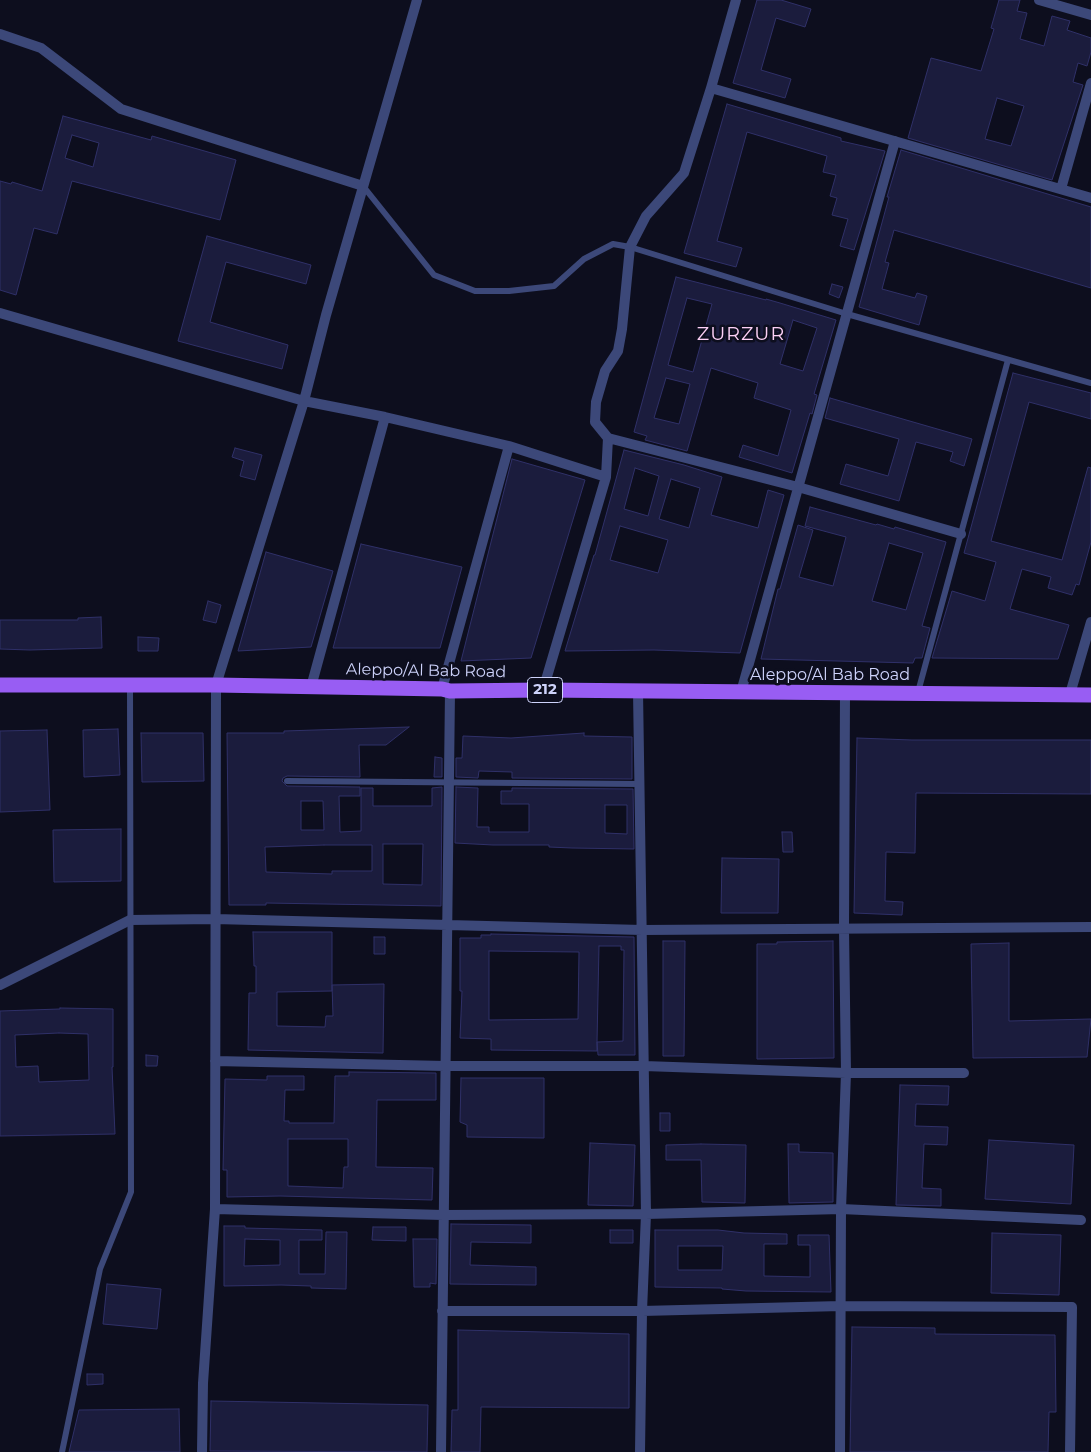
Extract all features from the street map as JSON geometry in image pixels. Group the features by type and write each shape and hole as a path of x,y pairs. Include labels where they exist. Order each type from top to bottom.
{"main road":[{"name":"Aleppo/Al Bab Road","path":"0,685 216,685 446,690 1091,695"}],"street":[{"path":"202,1452 203,1383 215,1209 216,685 304,402 416,0"},
{"path":"736,0 684,173 646,216 630,247 622,330 618,351 605,371 596,402 595,422 608,438 798,487 961,534"},
{"path":"1039,0 1091,15"},
{"path":"0,34 41,48 121,109 363,186"},
{"path":"1061,189 1091,83"},
{"path":"711,88 1091,198"},
{"path":"741,692 895,141"},
{"path":"0,313 304,402 385,417 509,446 606,477"},
{"path":"311,687 385,417"},
{"path":"543,690 606,477 608,438"},
{"path":"440,1452 449,782 446,690 509,446"},
{"path":"1070,694 1091,622"},
{"path":"638,691 646,1214 642,1311 640,1452"},
{"path":"840,1452 841,1209 846,1073 844,929 845,693"},
{"path":"0,985 130,920 215,920 642,930 1091,927"},
{"path":"215,1061 445,1066 644,1066 846,1073 964,1073"},
{"path":"215,1209 443,1215 646,1214 841,1209 1081,1220"},
{"path":"442,1311 642,1311 841,1306 1072,1307 1070,1452"}],"lane":[{"path":"363,186 434,275 475,291 509,291 554,286 584,259 613,244 630,247 847,314 1091,383"},
{"path":"918,694 1008,360"},
{"path":"62,1452 100,1268 131,1192 130,685"},
{"path":"287,782 640,784"}],"building":[{"path":"757,0 781,0 811,9 805,27 776,18 761,70 791,79 785,98 733,83"},
{"path":"999,0 1020,0 1017,11 1027,13 1020,39 1044,46 1052,16 1070,21 1067,30 1091,38 1091,52 1087,66 1078,63 1073,82 1083,85 1052,180 908,138 931,58 981,71 994,29 991,28","holes":["997,98 1024,106 1011,146 985,139"]},
{"path":"727,104 841,138 841,141 885,151 854,250 840,246 848,219 832,215 837,198 830,196 836,175 823,172 827,156 747,132 717,241 742,248 736,267 684,253"},
{"path":"63,116 151,140 152,136 236,160 220,220 72,181 57,234 34,228 16,295 0,290 0,181 11,184 12,182 42,191","holes":["72,135 99,143 93,167 65,158"]},
{"path":"901,150 1091,207 1091,288 894,230 885,262 889,263 882,289 915,298 917,293 927,296 919,325 859,307"},
{"path":"207,236 311,265 306,284 226,262 210,322 288,345 282,369 178,341"},
{"path":"676,277 766,299 836,320 814,394 817,395 812,414 810,413 792,473 739,457 743,445 778,456 791,410 754,398 758,383 711,368 687,451 645,440 647,436 634,432","holes":["687,298 712,304 693,372 668,365","793,320 817,328 803,371 780,364","666,378 690,384 679,424 654,418"]},
{"path":"832,284 843,287 839,298 829,294"},
{"path":"1013,373 1091,393 1091,419 1029,402 991,541 1062,560 1088,467 1091,468 1091,542 1079,585 1076,584 1072,595 1048,588 1051,577 1022,569 1010,609 1069,625 1058,659 932,658 952,591 985,601 996,562 964,553"},
{"path":"830,398 972,439 964,466 950,461 953,452 916,442 899,501 840,484 846,464 888,476 899,439 825,418"},
{"path":"235,448 262,455 255,480 240,476 244,461 232,457"},
{"path":"624,450 722,477 711,515 758,528 768,490 784,495 740,653 654,650 565,651 595,555","holes":["635,468 659,476 648,516 624,509","671,479 700,488 689,528 659,519","620,526 668,540 658,573 610,560"]},
{"path":"512,459 585,480 531,658 461,661"},
{"path":"810,507 876,525 894,529 895,527 946,542 922,626 930,628 922,658 915,658 913,663 761,659 778,589 780,589 798,525 813,530 799,577 833,586 846,537 805,526","holes":["889,543 923,553 906,610 872,601"]},
{"path":"361,544 462,567 440,648 333,648"},
{"path":"266,552 333,571 311,647 238,651"},
{"path":"208,601 221,605 216,623 203,620"},
{"path":"101,617 102,648 0,649 0,620 78,620 78,618"},
{"path":"138,637 159,638 158,651 138,651"},
{"path":"409,727 386,745 359,745 360,777 287,776 282,781 287,786 360,787 360,796 339,796 340,832 361,831 361,788 373,788 373,806 432,806 432,788 442,787 441,906 266,903 266,905 229,905 227,733 284,733 284,731","holes":["301,801 323,801 324,830 301,830","383,844 423,844 422,885 383,884","372,845 372,871 332,871 332,874 266,872 265,847"]},
{"path":"118,729 120,775 84,777 83,730"},
{"path":"47,730 50,810 0,812 0,731"},
{"path":"141,733 203,733 204,781 142,782"},
{"path":"584,733 584,736 632,737 632,779 512,778 512,772 479,771 478,778 456,777 456,758 462,758 463,736 511,738"},
{"path":"857,738 912,740 1091,740 1091,794 916,793 915,853 886,852 885,901 903,902 902,915 854,913"},
{"path":"435,757 442,758 442,777 434,777"},
{"path":"456,787 478,788 477,827 489,827 489,832 529,832 529,804 501,804 501,791 512,791 512,788 633,789 634,849 455,843","holes":["605,805 627,805 627,834 605,833"]},
{"path":"121,829 121,881 54,882 53,830"},
{"path":"782,832 792,832 793,852 783,852"},
{"path":"722,858 779,859 778,913 721,913"},
{"path":"253,932 332,932 332,985 384,984 383,1053 248,1050 249,993 256,993","holes":["332,985 333,1016 326,1016 325,1027 277,1026 277,992 332,991"]},
{"path":"481,935 634,937 635,1055 598,1055 597,1042 597,1051 491,1050 491,1039 460,1038 462,991 460,991 460,938 481,938","holes":["599,946 621,946 621,950 624,950 623,1041 597,1042","489,951 579,952 578,1019 489,1020"]},
{"path":"374,937 385,937 385,954 374,954"},
{"path":"663,941 685,941 684,1056 663,1056"},
{"path":"833,941 834,1058 757,1059 757,944"},
{"path":"1009,943 1009,1021 1091,1019 1087,1057 973,1058 971,944"},
{"path":"113,1009 112,1067 115,1134 0,1136 0,1011","holes":["88,1034 89,1080 39,1082 38,1066 16,1067 15,1035"]},
{"path":"146,1055 158,1056 157,1066 146,1066"},
{"path":"349,1072 436,1073 436,1100 377,1100 376,1167 433,1168 432,1200 280,1196 227,1197 227,1170 223,1170 225,1079 267,1080 267,1076 304,1076 304,1090 285,1090 284,1121 289,1121 289,1123 334,1123 335,1076 349,1076","holes":["288,1139 348,1139 348,1167 344,1167 343,1188 288,1186"]},
{"path":"461,1078 544,1078 544,1138 467,1137 467,1125 460,1122"},
{"path":"900,1085 949,1086 948,1105 916,1104 915,1126 948,1127 947,1145 924,1144 922,1188 941,1189 941,1206 896,1205"},
{"path":"660,1113 670,1113 670,1131 660,1131"},
{"path":"989,1140 1074,1145 1071,1204 985,1199"},
{"path":"590,1143 635,1145 633,1206 588,1205"},
{"path":"788,1144 799,1144 799,1152 833,1153 833,1202 789,1203"},
{"path":"666,1145 746,1145 745,1203 702,1202 701,1160 666,1160"},
{"path":"451,1224 531,1225 531,1243 471,1242 470,1265 536,1267 536,1285 450,1284"},
{"path":"224,1226 322,1230 322,1240 299,1240 299,1274 325,1274 326,1232 347,1232 346,1289 281,1285 224,1286","holes":["245,1239 280,1240 280,1265 244,1266"]},
{"path":"373,1227 406,1227 406,1241 372,1240"},
{"path":"610,1230 633,1230 633,1243 610,1243"},
{"path":"655,1230 718,1230 787,1234 787,1244 764,1244 764,1276 810,1277 810,1245 798,1245 798,1235 829,1235 831,1292 655,1287","holes":["678,1246 723,1246 722,1270 678,1270"]},
{"path":"992,1233 1061,1235 1059,1295 991,1293"},
{"path":"413,1239 437,1239 436,1284 430,1283 430,1287 414,1287"},
{"path":"107,1284 161,1289 157,1329 103,1324"},
{"path":"852,1327 935,1328 935,1334 1055,1335 1056,1412 1049,1412 1048,1452 850,1452"},
{"path":"458,1330 629,1334 629,1408 481,1407 480,1452 451,1452 452,1410 458,1410"},
{"path":"87,1374 103,1374 103,1384 87,1385"},
{"path":"211,1401 428,1405 427,1452 210,1451"},
{"path":"179,1409 180,1452 69,1452 79,1410"}],"district":[{"name":"ZURZUR","path":"741,334"}]}
